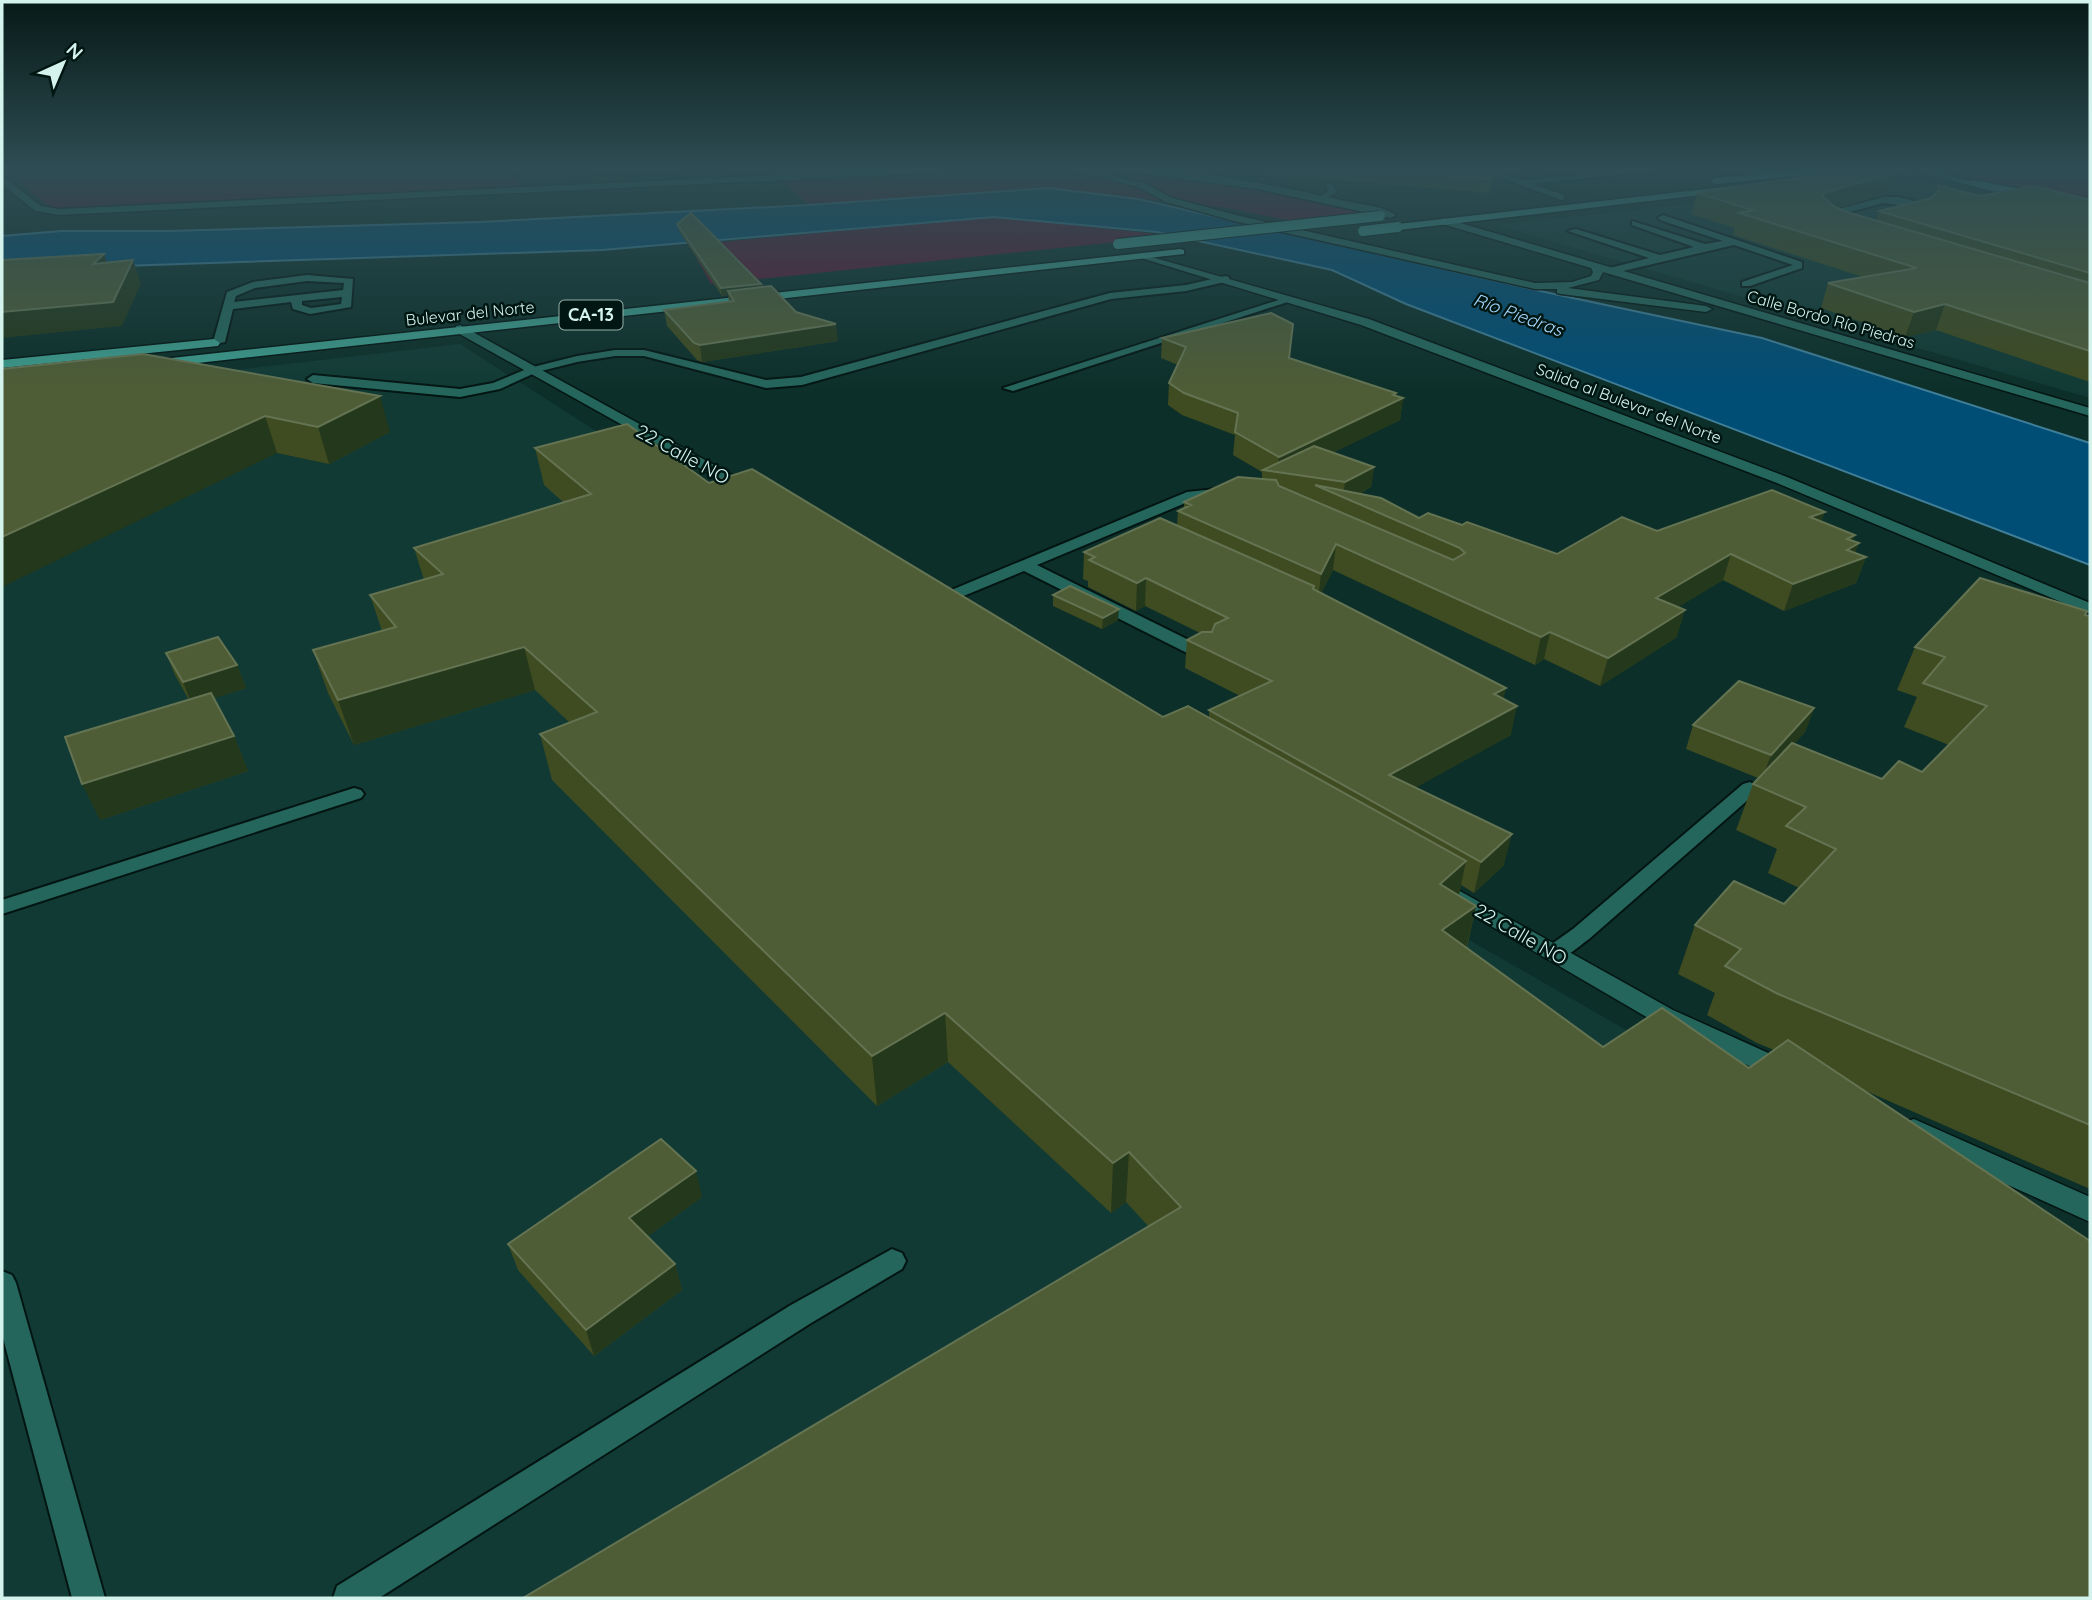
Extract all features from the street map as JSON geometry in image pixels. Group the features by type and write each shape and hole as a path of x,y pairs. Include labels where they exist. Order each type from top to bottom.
{"highway":[{"path":"1104,246 1113,245"},
{"name":"Bulevar del Norte","path":"141,365 459,320 1194,250"},
{"path":"2,364 233,341"}],"street":[{"path":"1352,245 1586,296 1766,316"},
{"name":"Calle Bordo Río Piedras","path":"1523,245 2090,412"},
{"name":"Salida al Bulevar del Norte","path":"1145,256 1365,322 1782,480 2090,609"},
{"path":"1535,286 1573,285 1595,278 1598,272 1595,266"},
{"name":"22 Calle NO","path":"459,320 533,370 762,498"},
{"path":"937,596 967,613"},
{"name":"22 Calle NO","path":"1434,884 1664,1016 1802,1079"},
{"path":"1890,1119 2090,1210"}],"lane":[{"path":"1617,245 1659,258"},
{"path":"1697,245 1704,247"},
{"path":"1610,271 1718,245"},
{"path":"1743,245 1798,264 1797,268 1785,273 1746,284"},
{"path":"219,342 231,294 236,289 252,284 343,279 349,281 347,293 229,306"},
{"path":"313,379 460,393 496,386 533,370 577,359 644,352 766,384 802,381 1110,296 1186,288 1224,279"},
{"path":"1009,388 1292,299"},
{"path":"937,596 1025,565 1192,495 1242,493"},
{"path":"1127,521 1152,533"},
{"path":"1025,565 1203,654"},
{"path":"1554,953 1581,934 1749,788"},
{"path":"2,907 355,794"},
{"path":"349,1598 801,1314 892,1261"},
{"path":"2,1283 7,1324 89,1598"}],"shaded area":[{"path":"689,245 693,245 1091,245 711,284"},
{"path":"1564,245 2090,245 2090,398"},
{"path":"460,344 728,515 1649,1043 2090,1598 2,1598 2,397"}],"water":[{"path":"2,245 665,245 602,250 2,270"},
{"name":"Río Piedras","path":"1215,245 1338,245 1762,338 2090,443 2090,565 1406,304 1332,270"}],"building":[{"path":"691,245 722,245 761,284 721,288"},
{"path":"1841,245 1959,245 2090,283 2090,351 1945,304 1914,312 1828,283 1917,268"},
{"path":"1994,245 2090,245 2090,273"},
{"path":"104,254 93,264 133,260 113,302 2,312 2,260"},
{"path":"771,286 796,312 836,324 700,345 694,343 664,310 734,301 728,291"},
{"path":"1271,313 1293,324 1289,358 1396,393 1393,395 1403,398 1279,457 1235,432 1238,413 1184,393 1169,383 1186,347 1162,338"},
{"path":"143,354 380,396 318,427 265,416 2,537 2,369"},
{"path":"627,424 709,483 752,469 1163,717 1188,706 1466,861 1440,884 1476,906 1442,930 1603,1047 1662,1008 1749,1068 1788,1040 2090,1241 2090,1598 523,1598 1181,1207 1129,1152 1113,1163 945,1013 872,1056 540,734 597,712 524,647 338,700 313,650 396,627 370,595 443,574 414,548 591,494 535,448"},
{"path":"1314,446 1374,467 1345,482 1263,470"},
{"path":"1238,477 1276,480 1279,486 1453,560 1465,553 1460,548 1315,485 1381,498 1419,518 1428,513 1462,525 1467,522 1557,554 1622,517 1657,531 1772,490 1825,512 1810,517 1855,535 1847,539 1859,543 1847,550 1866,557 1793,584 1731,554 1656,598 1685,610 1608,658 1550,632 1541,637 1336,544 1321,574 1178,511 1191,505 1184,502"},
{"path":"1160,518 1314,586 1313,589 1506,688 1494,694 1517,706 1389,775 1512,834 1481,862 1209,710 1272,681 1187,640 1202,632 1212,632 1215,624 1228,618 1146,578 1137,583 1089,560 1095,557 1084,552"},
{"path":"1980,578 2087,611 2085,615 2090,616 2090,1125 1778,994 1725,966 1741,949 1695,925 1734,881 1784,904 1836,849 1786,826 1806,807 1753,784 1792,743 1882,779 1899,761 1922,772 1987,706 1923,683 1945,657 1915,647"},
{"path":"1070,586 1119,609 1103,618 1053,595"},
{"path":"218,637 237,665 183,682 166,653"},
{"path":"1739,681 1814,708 1771,755 1693,725"},
{"path":"211,693 234,736 82,784 65,737"},
{"path":"661,1139 696,1171 629,1218 675,1264 586,1330 508,1244"}]}
